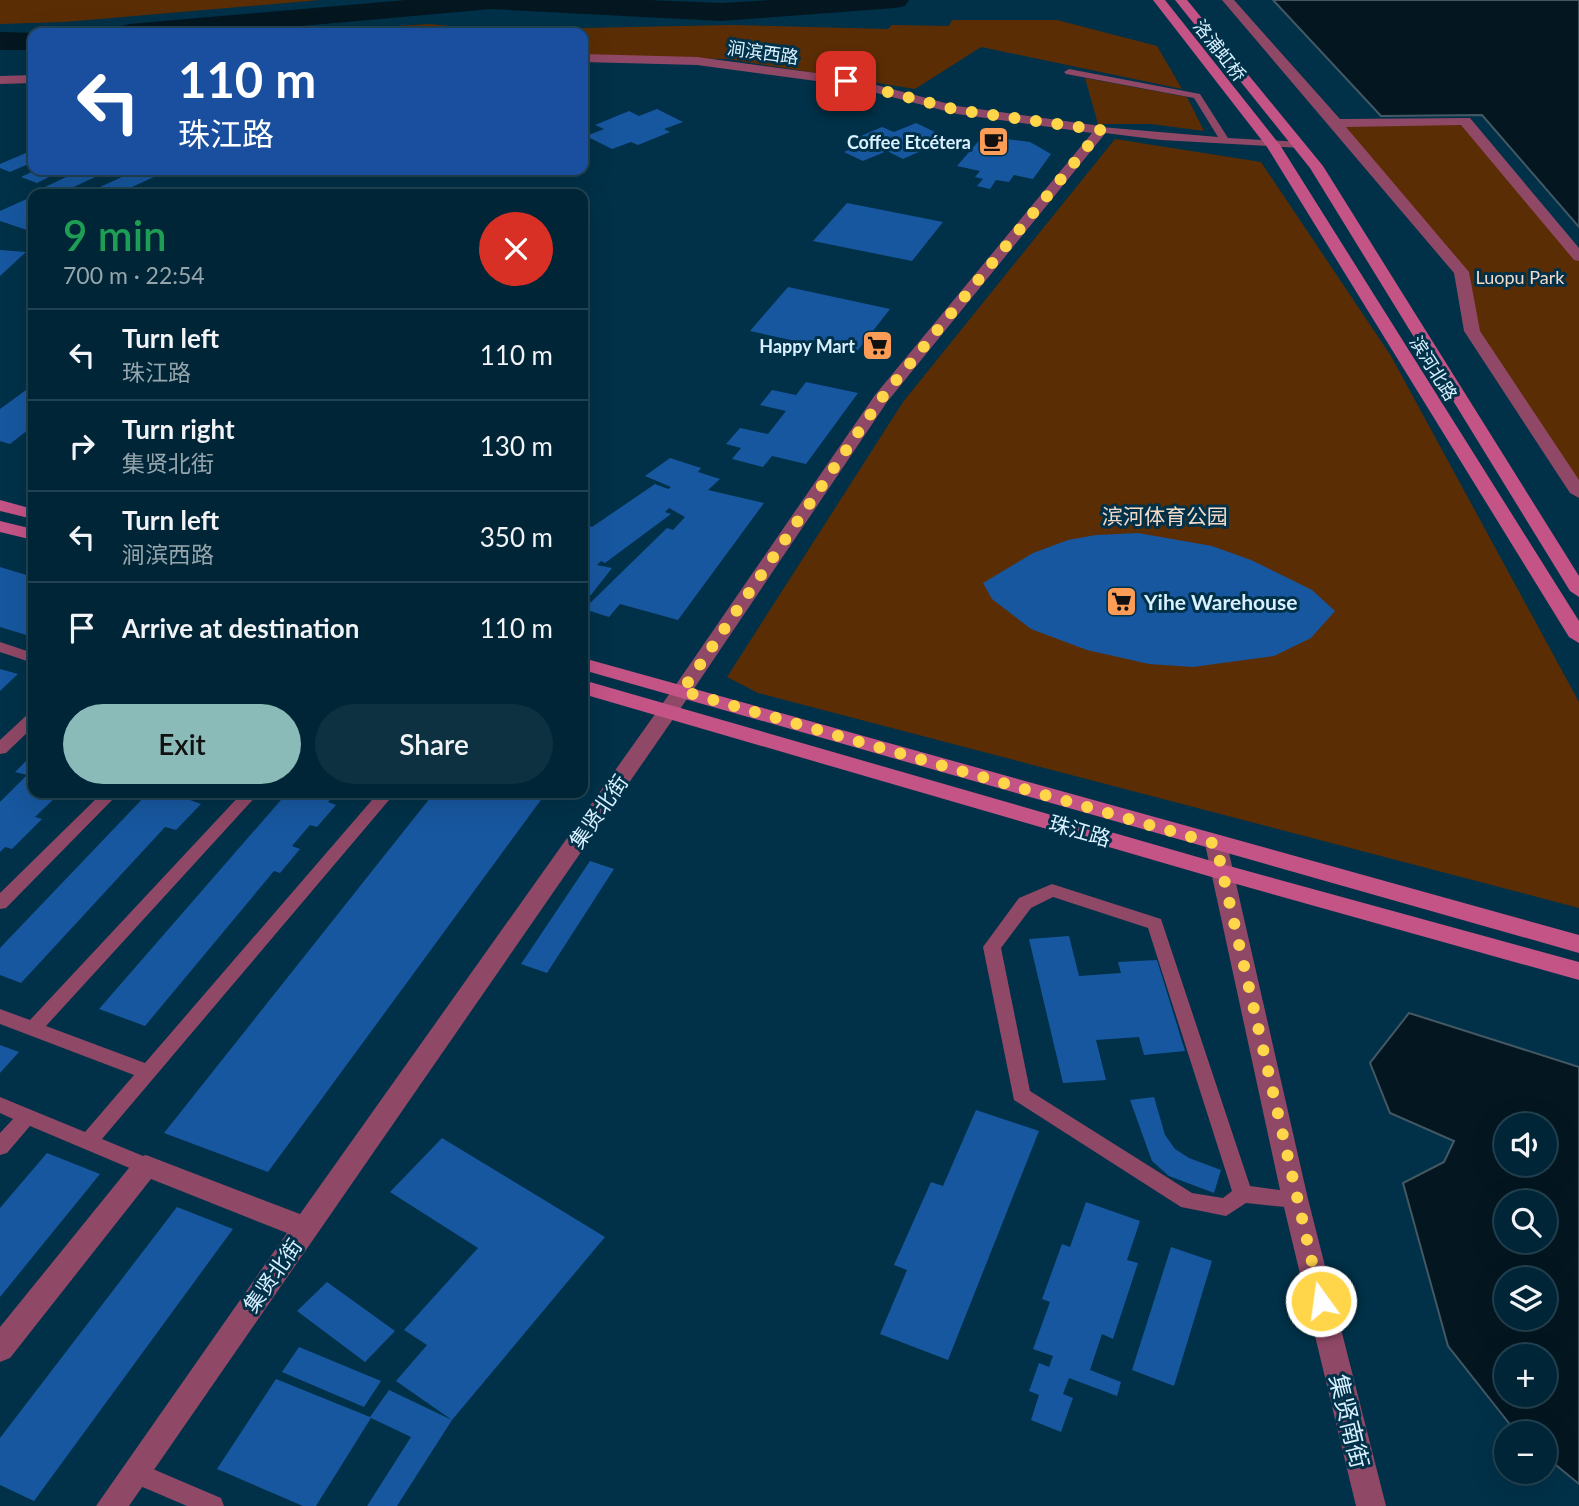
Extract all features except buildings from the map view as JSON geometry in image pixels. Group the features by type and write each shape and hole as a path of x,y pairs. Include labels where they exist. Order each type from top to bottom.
{"main road":[{"name":"洛浦虹桥","path":"1159,0 1254,122"},
{"name":"洛浦虹桥","path":"1181,0 1280,118"},
{"name":"滨河北路","path":"1280,118 1301,145 1579,591"},
{"name":"滨河北路","path":"1254,122 1273,145 1579,637"},
{"path":"0,505 28,513"},
{"path":"0,526 28,534"},
{"name":"珠江路","path":"588,666 676,701 1222,872 1579,971"},
{"name":"珠江路","path":"588,688 676,701 1216,844 1579,944"}],"street":[{"path":"1228,0 1461,272 1472,331 1579,493"},
{"name":"涧滨西路","path":"588,58 697,61 846,81 957,110 1101,130"},
{"path":"0,80 28,79"},
{"path":"1336,123 1465,121 1579,257"},
{"name":"集贤北街","path":"111,1506 676,701 881,399 1101,130"},
{"name":"集贤南街","path":"1216,844 1295,1199 1371,1506"},
{"path":"0,1349 146,1166 305,1228"}],"lane":[{"path":"1069,72 1196,96 1226,142"},
{"path":"1101,130 1226,142 1301,145"},
{"path":"0,647 28,655"},
{"path":"0,750 28,723"},
{"path":"0,903 106,798"},
{"path":"33,1028 246,798"},
{"path":"88,1142 383,798"},
{"path":"1243,1194 1155,924 1052,890 1026,903 992,947 1021,1095 1188,1201 1226,1207 1243,1194 1295,1199"},
{"path":"0,1016 148,1072"},
{"path":"0,1105 146,1166"},
{"path":"0,1147 27,1116"},
{"path":"134,1472 213,1506"}],"green space":[{"path":"0,0 320,0 65,22 0,24"},
{"path":"952,20 1057,20 1157,46 1182,89 981,47 915,89 728,59 588,57 586,28 732,25 888,29 892,25 949,26"},
{"path":"430,24 469,28 365,28"},
{"path":"1085,78 1187,97 1204,131 1151,124 1098,124"},
{"name":"Luopu Park","path":"1465,121 1579,257 1579,493 1472,331 1461,272 1336,123"},
{"name":"滨河体育公园","path":"1115,139 1261,162 1391,356 1579,702 1579,908 758,693 727,677 903,402"}],"water":[{"path":"1273,0 1579,0 1579,227 1482,115 1381,116"},
{"path":"1409,1013 1579,1067 1579,1484 1557,1466 1557,1421 1507,1421 1496,1407 1557,1407 1557,1344 1494,1344 1494,1404 1448,1346 1403,1183 1444,1162 1454,1141 1390,1113 1370,1063"}],"waterway":[{"path":"186,28 491,1 721,12 895,0"},
{"path":"0,41 28,41"}],"place":[{"name":"Coffee Etcétera","path":"994,142"},
{"name":"Happy Mart","path":"878,346"},
{"name":"Yihe Warehouse","path":"1121,601"}],"route":[{"path":"846,81 957,110 1101,130 881,399 682,691 1216,844 1295,1199 1321,1301"}]}
